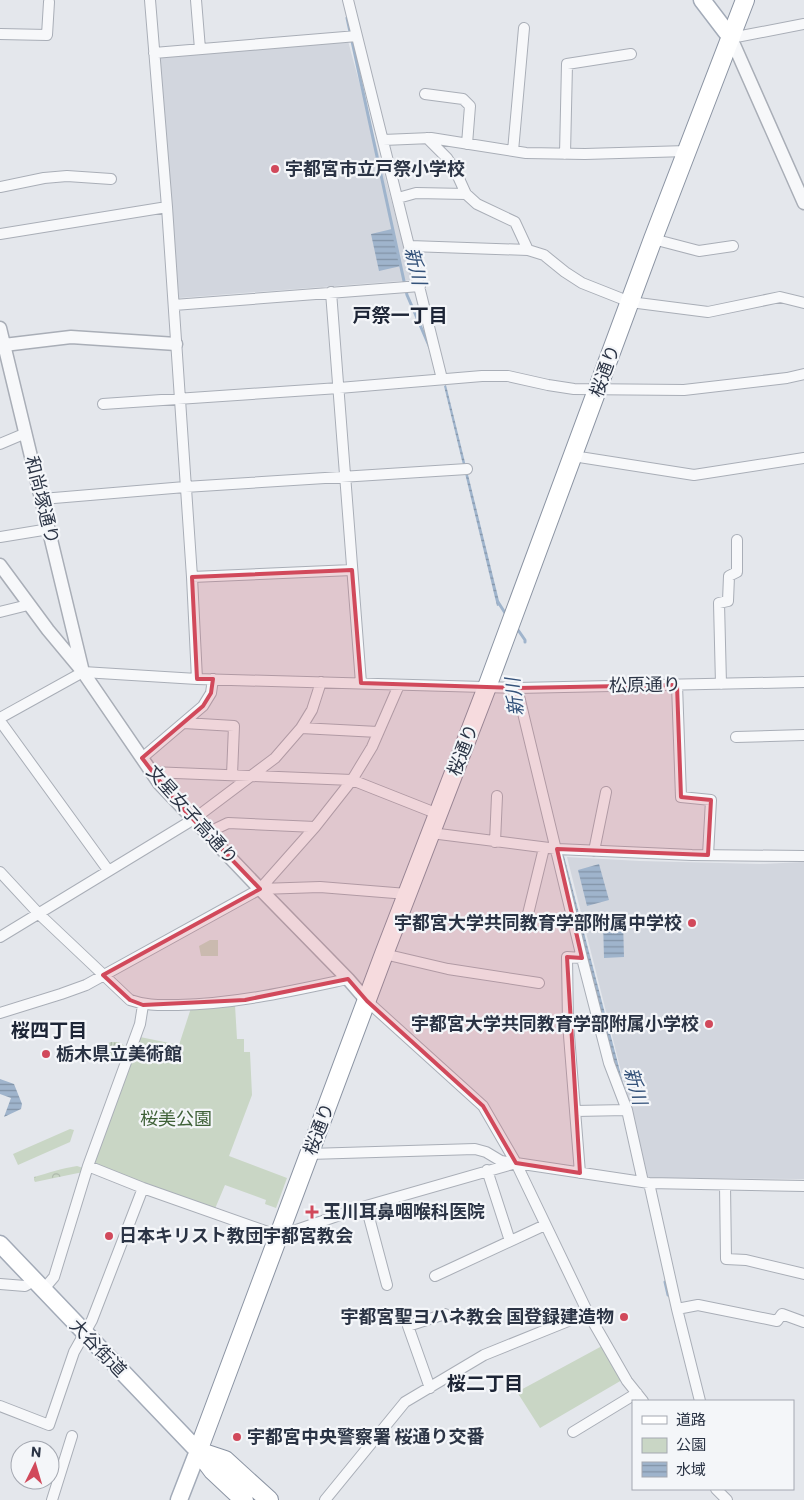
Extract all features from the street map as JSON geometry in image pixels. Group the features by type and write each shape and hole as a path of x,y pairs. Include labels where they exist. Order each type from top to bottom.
{"highway":[{"name":"桜通り","path":"198,1451 384,954 487,687 653,239 745,0"},
{"path":"198,1451 213,1472 244,1500"},
{"path":"198,1451 225,1460 269,1500"}],"main road":[{"path":"702,0 731,38"},
{"name":"大谷街道","path":"0,1244 38,1286 198,1451"},
{"name":"桜通り","path":"179,1500 198,1451"}],"street":[{"path":"150,0 174,305 192,578 196,679"},
{"path":"196,0 200,49"},
{"path":"348,0 442,379"},
{"path":"0,34 47,35 48,2"},
{"path":"804,24 731,38 804,204"},
{"path":"513,151 524,28"},
{"path":"154,53 357,36"},
{"path":"565,154 567,64 631,54"},
{"path":"425,94 463,99 470,106 467,144"},
{"path":"383,140 427,138 513,151 565,154 687,151"},
{"path":"427,138 447,158 466,194 477,204 515,222 528,250"},
{"path":"0,187 44,178 67,176 111,179"},
{"path":"398,198 416,194 466,194"},
{"path":"0,234 167,208"},
{"path":"653,239 699,251 733,246"},
{"path":"410,246 528,250 544,255 582,283 630,302 708,312 780,297 804,303"},
{"path":"174,305 420,286"},
{"path":"331,292 361,683"},
{"name":"和尚塚通り","path":"0,328 83,672"},
{"path":"4,345 71,337 176,344"},
{"path":"103,404 442,379 508,376 548,386 574,388 698,390 804,374"},
{"path":"0,444 26,433"},
{"path":"573,456 694,474 804,458"},
{"path":"42,499 185,487 467,469"},
{"path":"0,536 49,529"},
{"path":"720,684 720,603 728,601 729,576 737,572 738,540"},
{"name":"文星女子高通り","path":"0,565 28,605 83,672 151,772 171,796 367,1001"},
{"path":"192,578 352,570"},
{"path":"0,612 28,605"},
{"path":"83,672 0,720 108,870"},
{"name":"松原通り","path":"83,672 196,679 517,688 804,682"},
{"path":"142,758 203,706 211,693 213,679"},
{"path":"0,937 108,870 194,820 275,758 301,728 312,710 321,682"},
{"path":"0,1013 86,985 260,889 315,827 352,780 372,747 399,685"},
{"path":"677,685 681,797 711,800 708,855"},
{"path":"517,688 582,958 609,1063 627,1110 700,1400"},
{"path":"184,722 234,726 232,775"},
{"path":"301,728 378,732"},
{"path":"736,737 804,735"},
{"path":"151,772 352,780 438,814"},
{"path":"594,851 606,792"},
{"path":"495,842 497,796"},
{"path":"207,833 228,823 315,827"},
{"path":"431,833 557,850 804,856"},
{"path":"528,914 544,848"},
{"path":"0,872 39,914 130,1000 144,1005 245,1000 348,979"},
{"path":"260,889 320,887 408,894"},
{"path":"384,954 448,969 539,983"},
{"path":"580,1173 568,1023 567,957 582,958"},
{"path":"367,1001 483,1106 516,1163 588,1313 627,1381 640,1397"},
{"path":"0,1284 38,1286 54,1277 88,1166 140,1024 144,1005"},
{"path":"575,1111 627,1110"},
{"path":"309,1154 474,1150 486,1152 501,1161 645,1182 804,1186"},
{"path":"88,1166 143,1188 279,1236 366,1206 516,1163"},
{"path":"487,1170 510,1241"},
{"path":"726,1185 726,1259 746,1260 804,1274"},
{"path":"0,1406 49,1425 74,1352 92,1320 143,1188"},
{"path":"366,1206 387,1285"},
{"path":"435,1276 545,1225"},
{"path":"677,1310 698,1306 777,1321 782,1314 804,1322"},
{"path":"325,1500 405,1402 484,1356 588,1313"},
{"path":"430,1388 408,1326 445,1314"},
{"path":"573,1432 632,1401"},
{"path":"52,1500 72,1436"}],"highlighted area":[{"path":"352,570 361,683 517,688 677,685 681,797 711,800 708,855 557,849 582,958 567,957 580,1173 516,1163 483,1106 367,1001 348,979 245,1000 143,1005 130,1000 103,975 260,889 171,796 142,758 203,706 211,693 213,679 197,679 192,577"}],"shaded area":[{"name":"宇都宮市立戸祭小学校","path":"348,41 413,280 179,298 158,58"},
{"path":"567,857 760,864 804,862 804,1179 648,1178"}],"green space":[{"path":"210,940 218,940 218,956 201,956 199,946"},
{"name":"桜美公園","path":"235,1005 237,1039 244,1039 244,1052 250,1052 252,1095 229,1156 287,1178 276,1208 265,1204 266,1200 225,1185 214,1211 96,1167 93,1161 140,1037 179,1045 191,1008"},
{"path":"111,1042 119,1042 128,1048 125,1053 108,1060 97,1056 98,1047"},
{"path":"70,1129 74,1130 70,1142 18,1165 13,1154"},
{"path":"77,1166 83,1168 83,1172 35,1182 34,1180 34,1177"},
{"path":"602,1346 622,1380 540,1428 517,1392"}],"water":[{"path":"392,229 401,266 379,271 371,234"},
{"path":"446,385 500,605 497,606 444,386"},
{"path":"564,856 648,1179 644,1180 561,857"},
{"path":"599,864 609,900 587,906 578,870"},
{"path":"603,920 623,920 624,957 604,958"},
{"path":"0,1079 14,1084 22,1104 21,1109 4,1117 11,1098 0,1094"}],"waterway":[{"name":"新川","path":"347,18 407,295 430,348"},
{"name":"新川","path":"498,602 507,616"},
{"name":"新川","path":"516,627 525,642"},
{"name":"新川","path":"665,1282 668,1295"}],"place":[{"name":"宇都宮市立戸祭小学校","path":"275,169"},
{"name":"宇都宮大学共同教育学部附属中学校","path":"692,923"},
{"name":"宇都宮大学共同教育学部附属小学校","path":"709,1024"},
{"name":"栃木県立美術館","path":"46,1054"},
{"name":"玉川耳鼻咽喉科医院","path":"312,1212"},
{"name":"日本キリスト教団宇都宮教会","path":"109,1236"},
{"name":"宇都宮聖ヨハネ教会 国登録建造物","path":"624,1317"},
{"name":"宇都宮中央警察署 桜通り交番","path":"237,1437"}],"district":[{"name":"戸祭一丁目","path":"400,315"},
{"name":"桜四丁目","path":"49,1030"},
{"name":"桜二丁目","path":"485,1383"}]}
